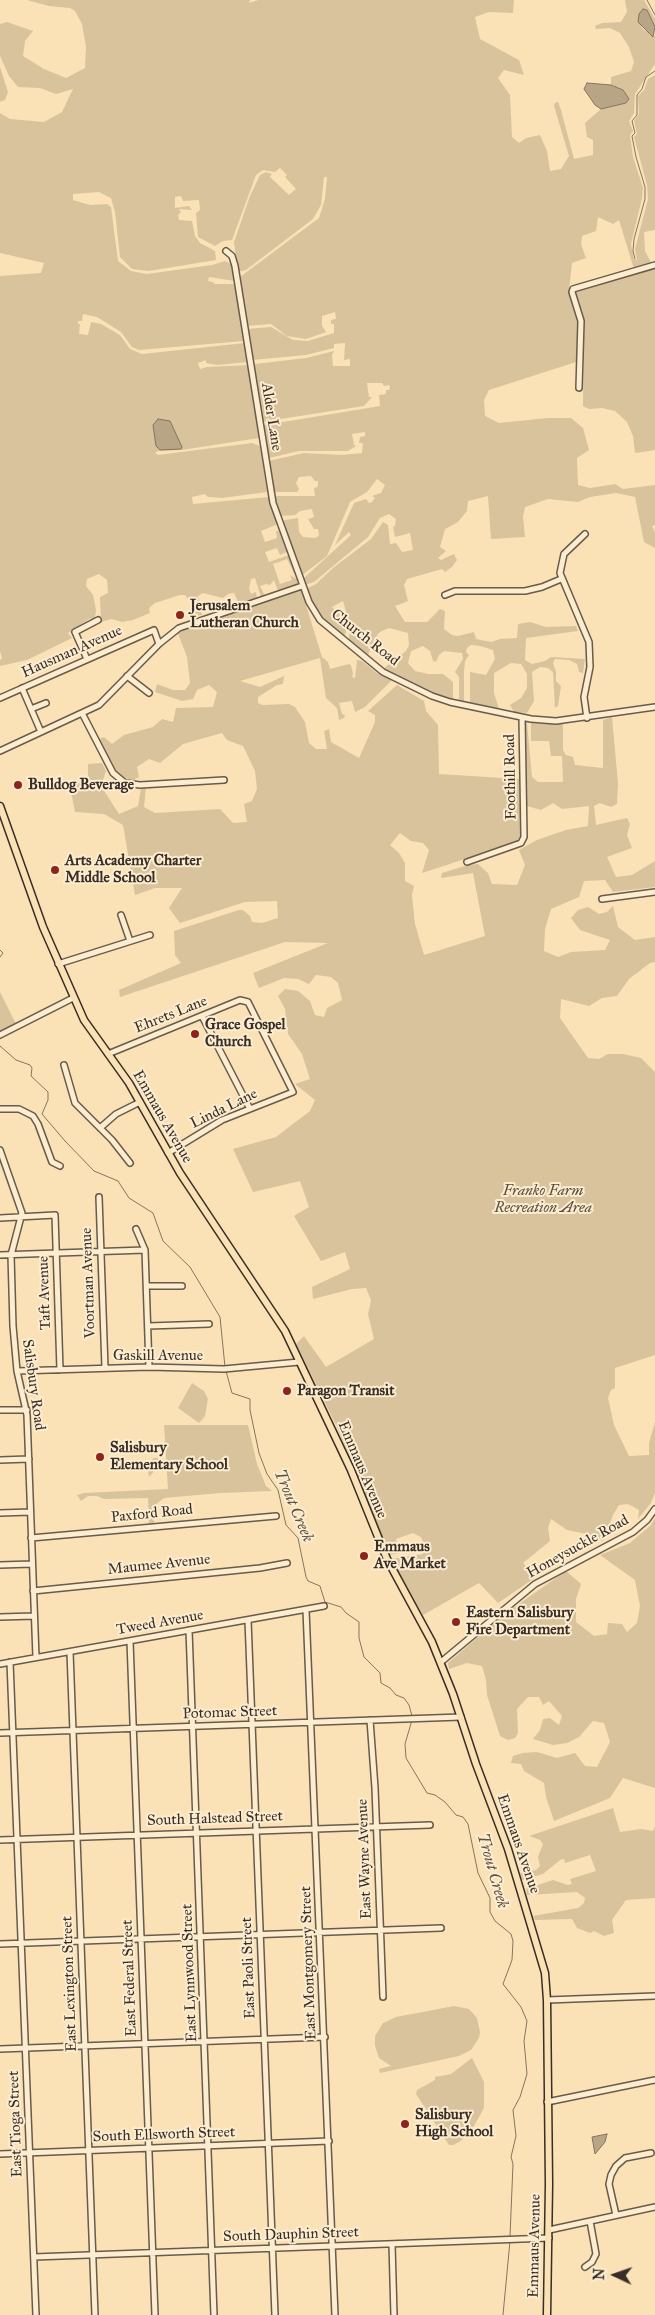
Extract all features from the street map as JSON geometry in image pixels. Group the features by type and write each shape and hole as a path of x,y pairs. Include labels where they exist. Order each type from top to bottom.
{"main road":[{"name":"Emmaus Avenue","path":"0,806 58,964 87,1026 140,1102 168,1153 230,1251 274,1313 351,1470 386,1560 442,1662 508,1849 543,1966 547,2000 549,2230 547,2315"}],"street":[{"name":"Alder Lane","path":"226,251 232,256 235,266 273,503 302,586"},
{"path":"579,388 581,321 572,292 573,289 655,265"},
{"path":"586,534 571,546 563,556 560,567 561,579 588,642 590,667 584,697 586,718"},
{"path":"445,595 460,591 525,591 542,588 561,579"},
{"path":"0,751 106,700 159,644 185,625 302,586"},
{"name":"Church Road","path":"302,586 320,620 383,672 441,699 522,717 556,721 655,707"},
{"path":"87,659 75,632 98,620"},
{"name":"Hausman Avenue","path":"0,698 154,630 159,644"},
{"path":"127,676 149,693"},
{"path":"22,688 42,732"},
{"path":"31,709 46,703"},
{"path":"82,713 112,773 125,783 140,785 224,780"},
{"name":"Foothill Road","path":"467,862 521,843 524,837 522,717"},
{"path":"602,899 655,892"},
{"path":"121,914 130,941"},
{"path":"58,964 150,935"},
{"path":"0,1035 73,998"},
{"name":"Ehrets Lane","path":"108,1054 244,1000 248,1002 293,1092"},
{"path":"202,1016 250,1109"},
{"path":"64,1065 73,1101 112,1140 130,1163"},
{"name":"Linda Lane","path":"168,1153 216,1124 293,1092"},
{"path":"100,1128 116,1114 140,1102"},
{"path":"0,1110 19,1108 32,1116 38,1124 52,1162 60,1166"},
{"path":"0,1150 22,1217 0,1218"},
{"name":"Voortman Avenue","path":"99,1198 105,1368"},
{"name":"Taft Avenue","path":"22,1217 55,1215 60,1370"},
{"name":"Salisbury Road","path":"22,1217 11,1254 12,1326 17,1371 27,1410 36,1657"},
{"path":"136,1229 145,1250 150,1367"},
{"path":"0,1255 145,1250"},
{"path":"147,1286 182,1286"},
{"path":"148,1326 209,1324"},
{"name":"Gaskill Avenue","path":"17,1371 150,1367 226,1369 299,1362"},
{"path":"0,1410 27,1410"},
{"path":"0,1460 29,1459"},
{"name":"Honeysuckle Road","path":"442,1662 535,1584 633,1532 647,1520 655,1509"},
{"path":"0,1512 30,1512"},
{"name":"Paxford Road","path":"31,1538 276,1516"},
{"name":"Maumee Avenue","path":"33,1591 260,1568 287,1563"},
{"path":"0,1565 32,1564"},
{"name":"Tweed Avenue","path":"0,1664 324,1606"},
{"name":"East Montgomery Street","path":"306,1610 321,1933 335,2315"},
{"path":"0,1617 34,1616"},
{"name":"East Paoli Street","path":"248,1620 275,2315"},
{"name":"East Lynnwood Street","path":"189,1630 214,2315"},
{"name":"East Federal Street","path":"130,1641 155,2315"},
{"name":"East Lexington Street","path":"70,1652 96,2315"},
{"name":"East Tioga Street","path":"10,1662 36,2315"},
{"name":"Potomac Street","path":"0,1733 460,1717"},
{"name":"East Wayne Avenue","path":"370,1720 383,1997"},
{"name":"South Halstead Street","path":"0,1840 430,1825"},
{"path":"0,1944 441,1928"},
{"path":"547,2000 655,1996"},
{"path":"0,2049 325,2037"},
{"path":"548,2102 655,2080"},
{"name":"South Ellsworth Street","path":"0,2154 329,2142"},
{"path":"616,2215 609,2184 610,2175 625,2158 651,2153"},
{"path":"549,2230 655,2207"},
{"path":"585,2268 592,2262 596,2254 590,2221"},
{"name":"South Dauphin Street","path":"34,2258 549,2238"},
{"path":"392,2244 394,2315"}],"green space":[{"path":"27,0 250,0 249,3 258,0 514,0 513,13 489,12 475,17 480,39 519,60 524,75 504,70 498,78 510,95 512,137 519,143 526,138 540,135 547,151 550,171 561,169 569,156 554,106 555,103 558,102 561,110 574,159 593,155 593,140 587,137 585,123 601,109 626,103 629,99 623,90 611,85 611,77 631,71 634,62 629,47 620,33 610,28 596,29 595,26 602,23 621,22 627,12 625,0 644,0 655,19 655,27 647,10 643,9 638,22 644,30 655,36 655,64 635,94 634,113 629,121 633,131 630,135 633,157 643,188 631,244 634,260 637,260 635,249 648,199 647,185 634,137 637,134 634,121 639,114 638,96 644,90 648,79 655,75 655,230 644,232 645,251 652,264 634,269 619,220 613,224 598,217 596,231 582,236 581,244 586,258 572,263 569,290 579,331 576,362 489,390 484,400 485,416 499,423 548,418 571,418 583,428 589,450 577,458 578,485 590,488 615,484 623,489 655,485 655,525 652,526 655,532 655,548 644,542 635,497 616,493 590,497 578,502 548,499 525,507 523,517 525,537 491,539 488,496 468,501 467,511 458,522 445,529 440,547 446,551 438,558 441,560 454,554 457,560 452,567 445,572 442,569 407,579 404,585 408,601 395,606 405,622 427,622 440,609 445,611 444,629 452,635 458,636 474,632 476,639 491,642 500,639 517,638 518,624 530,622 546,627 576,626 578,631 526,638 525,660 532,664 545,661 551,657 585,659 583,673 579,672 577,664 569,660 555,659 553,663 556,681 561,686 558,706 555,708 553,672 548,668 540,667 532,672 534,701 527,713 514,712 510,705 521,698 527,688 527,674 521,664 511,663 494,673 494,693 499,709 470,703 470,672 486,675 495,659 493,650 471,645 467,648 466,652 469,655 465,661 464,702 459,701 459,677 455,672 463,659 462,653 444,651 439,655 436,662 433,661 430,651 423,646 411,651 408,663 415,671 428,674 443,674 453,682 453,700 437,695 383,669 406,651 409,645 408,633 389,628 380,632 374,639 368,655 349,640 350,625 343,601 332,607 343,618 347,628 344,638 320,617 310,602 306,589 316,584 333,568 371,539 383,522 388,525 390,544 396,543 402,552 413,550 410,533 395,537 393,527 395,526 396,519 389,514 380,518 368,537 314,582 305,585 304,578 351,535 349,532 335,545 354,503 366,499 369,503 372,502 375,498 372,496 381,493 385,485 377,479 367,492 350,502 327,556 301,576 282,523 285,520 298,518 299,532 303,537 316,538 319,535 318,529 314,529 308,519 314,517 312,509 300,511 295,515 280,516 275,496 315,496 314,489 318,486 318,481 315,481 311,476 299,477 296,483 299,489 297,492 273,491 268,461 304,453 342,455 362,453 363,443 359,443 360,437 365,436 365,432 352,434 354,445 356,446 348,451 299,451 269,458 267,457 263,427 265,425 380,406 379,395 386,394 386,390 389,390 390,387 389,385 384,386 382,383 367,383 369,397 372,397 364,406 261,422 253,367 255,364 306,358 334,351 332,355 333,366 350,366 350,359 344,360 345,343 334,344 334,348 306,355 252,360 247,329 271,327 293,340 308,341 334,333 334,324 331,324 331,320 336,319 335,312 322,316 322,326 326,332 306,339 287,336 271,324 247,326 240,277 319,218 325,199 327,177 324,177 321,205 313,219 246,270 238,272 234,242 250,196 260,175 266,172 272,174 270,177 289,195 296,189 280,168 275,172 263,170 256,175 232,240 223,241 215,246 198,237 196,213 200,210 199,200 183,201 181,196 175,197 175,208 189,206 192,210 179,209 181,212 178,215 179,220 192,221 195,236 200,243 215,251 216,260 149,271 132,269 120,257 115,212 111,198 99,192 73,194 73,200 90,205 107,204 111,207 118,261 131,271 147,274 212,265 225,261 231,264 235,281 209,277 208,281 215,284 236,284 244,341 139,350 132,347 121,332 97,317 83,314 82,321 78,321 78,324 80,324 79,334 88,335 91,322 101,324 120,335 130,349 142,354 245,343 248,362 218,365 206,363 206,360 198,363 200,369 249,365 259,438 182,450 158,451 155,453 158,455 252,443 260,446 267,492 222,498 208,497 205,494 192,497 193,504 269,497 278,524 261,531 265,542 277,538 276,531 279,531 287,552 280,555 277,548 265,552 269,562 289,555 295,575 287,559 273,564 280,584 292,580 290,575 298,580 297,584 278,591 274,580 270,585 260,586 265,596 261,597 255,578 251,579 249,589 251,594 256,592 257,599 239,604 234,593 228,594 223,598 203,593 198,596 202,615 196,616 192,604 185,595 180,595 155,603 149,608 150,613 133,620 122,622 111,619 101,622 100,597 108,593 107,580 99,574 87,579 86,586 93,595 96,610 95,618 89,619 68,633 72,638 27,660 0,666 2,658 0,651 0,276 41,273 44,263 0,253 0,113 10,119 44,122 62,112 73,89 56,94 40,88 18,87 9,76 0,56 0,24 7,22 33,31 25,41 23,56 44,69 66,78 85,68 86,47 82,24 75,11 70,8 49,6"},
{"path":"0,67 8,92 5,100 0,102"},
{"path":"655,268 655,450 635,453 633,436 627,422 615,411 602,408 589,409 583,406 584,319 575,291"},
{"name":"Franko Farm Recreation Area","path":"301,589 322,657 328,662 330,669 349,664 351,665 352,677 355,678 357,660 362,661 377,673 392,680 365,707 355,712 352,701 339,703 342,714 345,715 344,718 339,720 337,708 326,698 320,658 240,681 260,687 284,676 283,684 277,685 258,697 258,703 262,705 289,704 295,707 305,722 309,743 316,749 327,749 324,731 329,729 331,742 359,758 375,722 375,715 368,711 397,685 424,701 426,711 438,725 439,774 519,779 521,834 517,842 422,873 429,850 423,843 411,841 400,833 390,845 399,853 405,863 405,881 414,886 412,895 415,924 424,955 485,936 473,873 441,878 442,873 478,864 488,873 492,884 517,885 525,865 519,850 537,840 566,830 588,826 589,806 562,809 553,803 541,810 527,806 524,721 527,722 532,777 538,782 563,782 562,756 551,756 549,741 531,741 531,723 563,724 563,750 566,755 573,757 575,765 603,768 603,720 612,717 618,783 617,804 611,807 600,803 594,806 596,825 627,818 630,824 627,835 632,848 607,857 616,877 632,875 655,861 655,887 613,892 605,880 584,881 579,897 551,909 545,929 544,951 558,957 571,952 605,950 610,940 580,930 571,918 578,910 588,907 599,914 607,912 613,906 618,927 635,940 655,937 655,962 650,963 629,979 617,996 602,998 589,1006 561,999 560,1018 588,1058 599,1059 608,1054 623,1054 641,1058 655,1072 655,1355 615,1368 615,1388 611,1390 608,1398 614,1425 629,1456 649,1455 649,1443 655,1422 655,1493 651,1503 638,1519 639,1510 628,1504 619,1505 603,1541 592,1535 567,1530 551,1519 548,1528 550,1541 523,1563 536,1577 498,1603 479,1583 423,1615 391,1559 423,1554 424,1544 421,1537 413,1533 396,1539 400,1553 389,1555 337,1427 296,1344 304,1336 326,1367 374,1339 368,1314 371,1300 366,1288 352,1289 313,1299 312,1287 350,1269 345,1252 321,1261 294,1216 309,1207 300,1181 253,1192 233,1149 276,1137 310,1111 315,1100 295,1084 310,1079 302,1054 288,1034 285,1009 278,996 285,989 298,991 310,1001 315,1015 324,1017 327,1008 342,1000 338,983 331,977 316,975 309,984 298,979 284,978 259,988 253,973 328,943 285,942 120,997 119,990 181,963 175,955 174,931 239,910 243,910 250,916 252,922 262,923 278,918 277,901 245,902 180,923 169,908 182,888 155,888 135,895 123,825 104,814 75,812 70,787 62,780 75,784 88,779 88,764 102,763 106,771 101,786 119,814 138,806 141,788 146,788 144,807 155,813 220,809 233,823 247,822 244,804 252,801 257,789 255,771 243,746 227,740 222,733 183,744 160,763 149,759 137,767 139,777 132,781 117,774 99,739 104,737 112,744 124,735 153,727 162,719 173,722 176,708 213,707 217,692 209,685 197,690 193,699 182,701 155,692 157,684 173,690 185,690 190,683 187,657 177,631"},
{"path":"0,992 16,1024 0,1033"},
{"path":"192,1383 204,1391 208,1399 205,1416 199,1423 178,1408"},
{"path":"164,1425 248,1425 257,1464 266,1486 272,1491 164,1498 155,1505 152,1516 155,1524 149,1524 148,1498 104,1499 97,1496 88,1496 81,1501 77,1495 84,1493 168,1489"},
{"path":"153,1458 158,1458 159,1466 149,1477 147,1462 152,1462"},
{"path":"655,1518 655,1788 623,1778 610,1798 554,1821 546,1797 544,1783 524,1771 521,1764 511,1763 513,1756 537,1752 557,1758 575,1753 585,1766 597,1767 610,1742 604,1723 593,1721 579,1737 567,1743 553,1745 533,1739 540,1730 543,1719 550,1718 559,1725 562,1716 549,1701 543,1705 539,1697 528,1697 517,1709 518,1733 515,1738 508,1740 500,1736 487,1695 486,1680 482,1666 467,1663 449,1669 448,1663 506,1613 566,1571 581,1584 576,1599 576,1622 594,1636 607,1634 608,1623 622,1624 627,1632 637,1623 640,1606 635,1580 600,1555 630,1543 650,1526"},
{"path":"613,1808 620,1832 641,1829 653,1831 655,1826 655,1898 626,1900 612,1920 614,1933 604,1936 594,1931 590,1933 577,1928 572,1919 535,1920 533,1916 578,1908 584,1903 585,1898 577,1892 527,1895 526,1889 553,1880 568,1885 572,1884 570,1879 596,1871 590,1855 565,1863 564,1859 560,1860 543,1874 522,1880 520,1873 536,1870 540,1866 538,1857 543,1844 540,1840 529,1836"},
{"path":"454,2006 469,2009 477,2018 480,2032 479,2038 471,2050 459,2056 380,2073 379,2069 391,2066 379,2058 375,2046 375,2036 383,2023 396,2017"},
{"path":"472,2058 484,2082 484,2108 470,2133 459,2142 449,2145 416,2094 417,2090 435,2080 435,2077 451,2074"}],"shaded area":[{"path":"643,9 647,10 655,27 653,37 638,22 639,14"},
{"path":"587,83 611,85 623,90 629,99 626,103 601,109 595,105 584,89"},
{"path":"158,419 170,421 182,447 181,449 160,450 156,446 153,425"},
{"path":"607,2134 605,2142 595,2154 592,2137"}],"waterway":[{"path":"647,0 655,15"},
{"path":"635,259 633,251 634,239 645,199 645,187 636,157 632,136 635,133 632,121 637,115 637,95 642,89 646,77 655,71"},
{"name":"Trout Creek","path":"0,950 3,953 0,957"},
{"name":"Trout Creek","path":"0,1046 16,1060 30,1065 32,1068 31,1076 48,1092 48,1100 42,1114 65,1141 94,1171 118,1181 129,1198 153,1213 163,1241 190,1267 220,1317 225,1367"},
{"name":"Trout Creek","path":"226,1371 232,1393 250,1399 250,1410 259,1453 267,1474 278,1490 286,1525 298,1538 308,1581 320,1586 325,1602 341,1607 359,1622 359,1638 364,1657 380,1673 381,1683 390,1688 396,1695 404,1698 409,1705 412,1716"},
{"name":"Trout Creek","path":"412,1720 405,1744 406,1758 427,1793 435,1795 445,1802 456,1815 463,1817 468,1824 478,1873 490,1898 490,1912 495,1921 511,1934 513,1941 512,1960 503,1984 521,2007 527,2021 524,2041 527,2074 520,2097 513,2110 516,2136 511,2157 513,2164 510,2237"},
{"name":"Trout Creek","path":"503,2315 510,2241"}],"place":[{"name":"Jerusalem Lutheran Church","path":"180,615"},
{"name":"Bulldog Beverage","path":"18,785"},
{"name":"Arts Academy Charter Middle School","path":"55,870"},
{"name":"Grace Gospel Church","path":"195,1034"},
{"name":"Paragon Transit","path":"287,1391"},
{"name":"Salisbury Elementary School","path":"100,1457"},
{"name":"Emmaus Ave Market","path":"364,1556"},
{"name":"Eastern Salisbury Fire Department","path":"456,1622"},
{"name":"Salisbury High School","path":"405,2124"}]}
